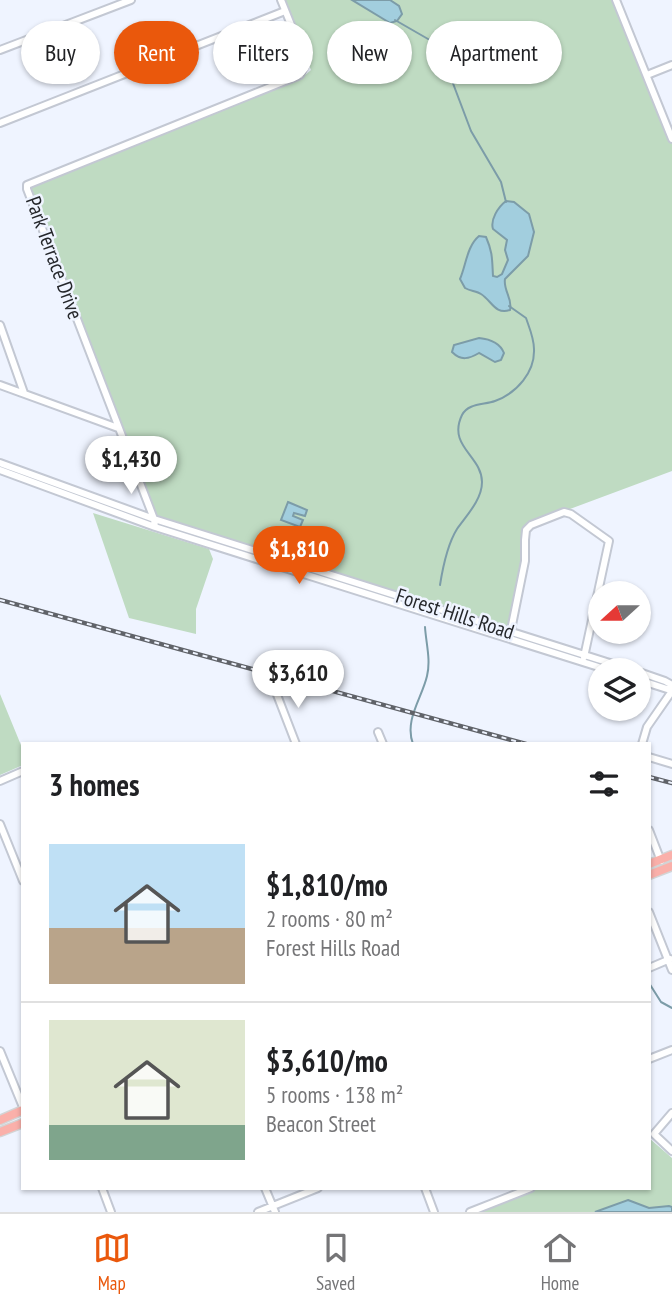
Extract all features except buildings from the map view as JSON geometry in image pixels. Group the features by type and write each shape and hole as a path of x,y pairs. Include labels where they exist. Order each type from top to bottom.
{"main road":[{"path":"651,863 672,855"},
{"path":"651,874 668,868"},
{"path":"0,1120 21,1110"},
{"path":"0,1132 21,1125"}],"street":[{"path":"0,50 131,0"},
{"path":"0,123 285,11 281,0"},
{"path":"616,0 672,139"},
{"name":"Park Terrace Drive","path":"155,523 27,185 300,75 306,62 285,11"},
{"path":"647,75 672,65"},
{"path":"0,325 24,393"},
{"path":"0,385 118,428"},
{"name":"Forest Hills Road","path":"0,463 155,523 588,660"},
{"name":"Forest Hills Road","path":"0,470 66,490"},
{"path":"510,636 525,561 526,530 558,513 571,514 609,541 584,659"},
{"name":"Forest Hills Road","path":"584,659 588,661"},
{"path":"651,676 665,681 672,688"},
{"path":"651,683 672,688"},
{"path":"274,687 295,742"},
{"path":"643,742 647,727 672,688"},
{"path":"378,732 382,742"},
{"path":"651,758 672,764"},
{"path":"0,781 21,772"},
{"path":"0,824 21,876"},
{"path":"651,835 661,859 668,868"},
{"path":"651,916 670,959 672,970"},
{"path":"651,967 670,959"},
{"path":"651,1058 672,1050"},
{"path":"0,1051 21,1104"},
{"path":"672,1113 654,1134 672,1151"},
{"path":"103,1190 111,1212"},
{"path":"266,1190 273,1209"},
{"path":"258,1212 273,1209 314,1190"},
{"path":"426,1190 434,1212"},
{"path":"470,1212 526,1190"}],"green space":[{"path":"283,0 616,0 672,142 672,471 527,525 511,629 155,516 24,184 285,84 313,84 313,21 291,21"},
{"path":"93,513 209,549 213,559 196,609 196,634 129,618"},
{"path":"0,694 21,745 21,766 0,775"},
{"path":"651,1140 672,1158 672,1212 479,1212 533,1190 651,1190"}],"water":[{"path":"352,0 390,0 399,6 402,14 397,21 387,21"},
{"path":"506,201 514,202 529,214 534,232 528,256 505,279 511,306 510,310 501,311 479,293 465,288 460,279 469,250 479,236 486,237 492,256 493,276 502,274 508,260 505,250 507,240 493,229 492,225 495,214"},
{"path":"479,338 500,347 504,353 501,360 495,362 479,353 462,358 452,352 454,345"},
{"path":"288,502 307,510 305,516 294,513 293,516 303,520 300,527 281,520"},
{"path":"628,1200 649,1208 669,1206 672,1207 672,1212 595,1212"}],"waterway":[{"path":"395,20 435,43 440,49 471,131 501,182 506,202"},
{"path":"440,585 451,542 476,501 482,482 481,473 459,435 462,415 472,406 495,401 511,393 523,381 534,358 533,341 526,318 509,306"},
{"path":"413,742 412,718 428,670 425,627"},
{"path":"651,986 661,1002 672,1008"}],"railway":[{"path":"0,600 519,742"},
{"path":"651,778 672,783"}]}
